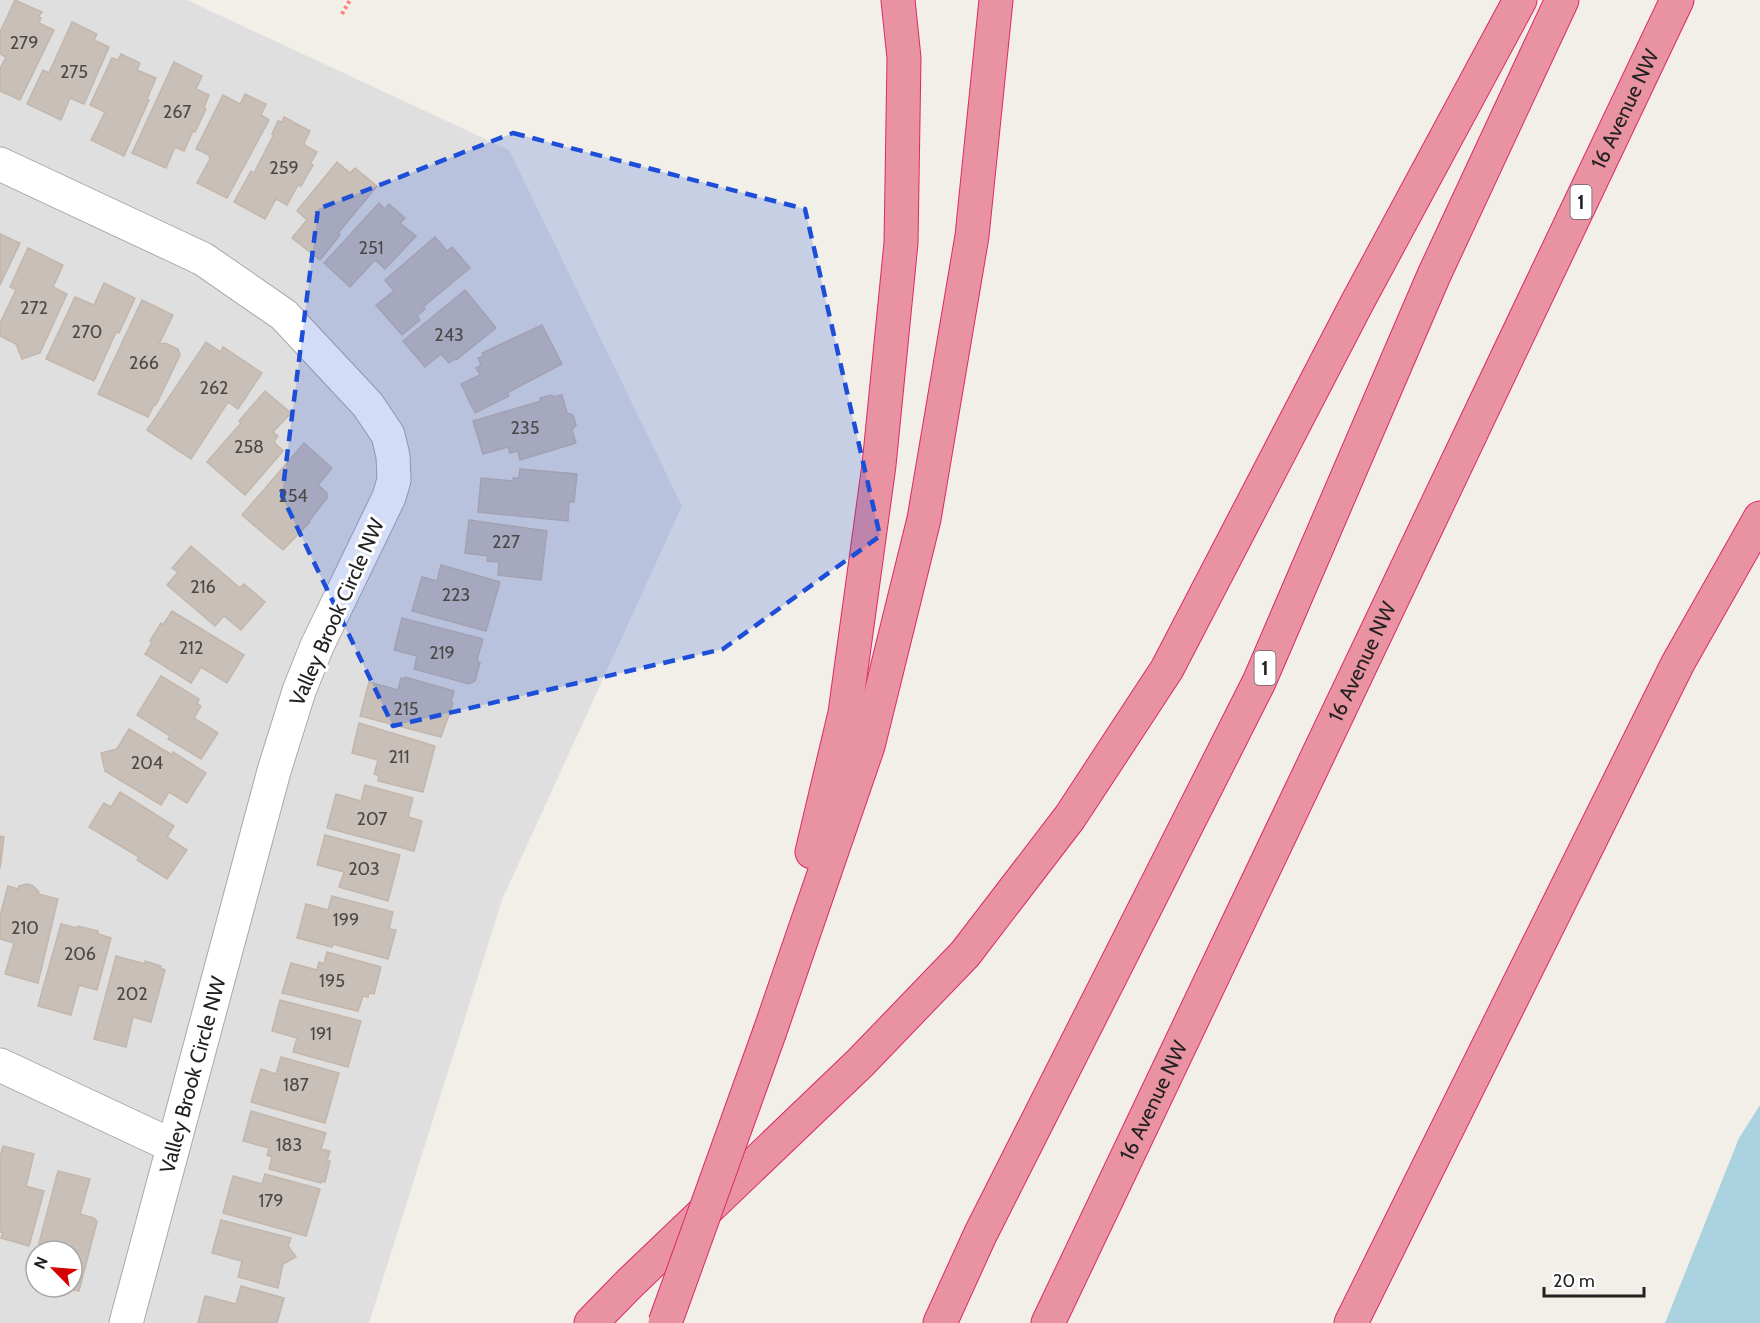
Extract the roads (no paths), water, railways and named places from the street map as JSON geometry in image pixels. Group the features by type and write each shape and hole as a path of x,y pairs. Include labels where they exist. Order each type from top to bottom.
{"highway":[{"path":"770,1031 845,713 879,465 901,243 904,58 898,0"},
{"path":"665,1323 770,1031 868,746 924,519 972,236 996,0"},
{"path":"591,1323 860,1063 965,954 1070,817 1167,669 1352,314 1520,0"},
{"name":"1","path":"940,1323 980,1235 1259,682 1434,275 1562,0"},
{"name":"16 Avenue NW","path":"1048,1323 1677,0"},
{"path":"1351,1323 1678,663 1760,518"}],"street":[{"name":"Valley Brook Circle NW","path":"0,164 203,259 284,315 368,405 388,435 393,456 394,480 389,497 321,636 298,691 271,783 126,1323"},
{"path":"0,1065 173,1146"}],"water":[{"path":"1760,1105 1760,1323 1665,1323 1739,1138"}]}
